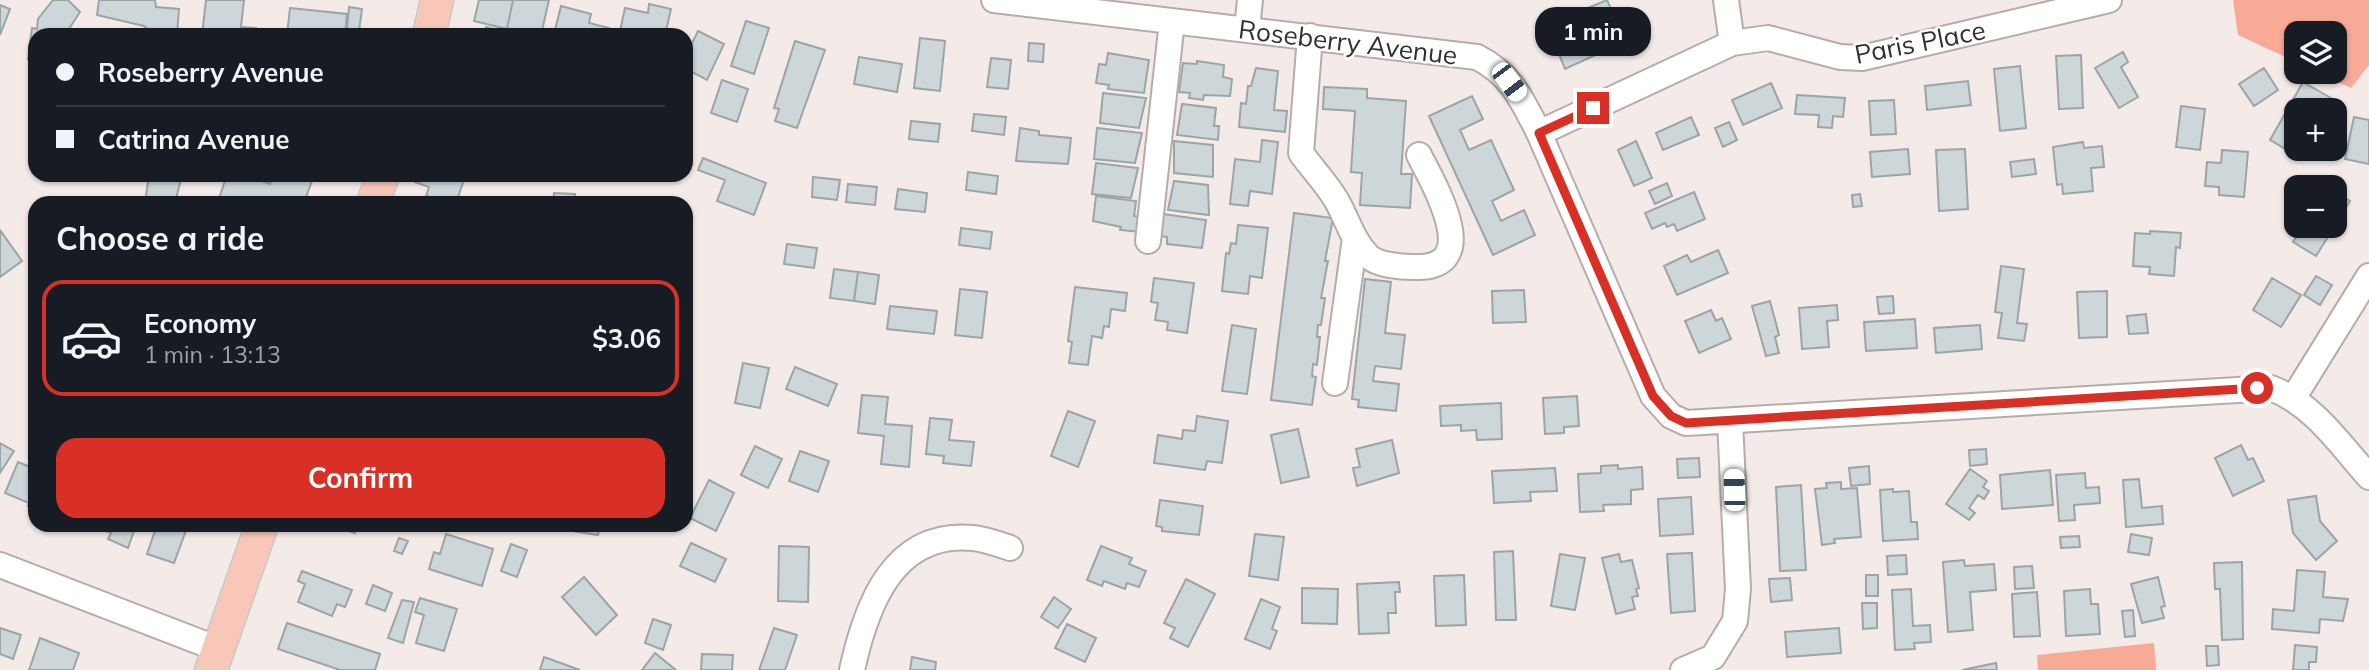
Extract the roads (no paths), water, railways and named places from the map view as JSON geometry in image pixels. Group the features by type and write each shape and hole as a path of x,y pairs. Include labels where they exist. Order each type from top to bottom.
{"main road":[{"path":"431,28 437,0"},
{"path":"214,659 259,532"}],"street":[{"name":"Roseberry Avenue","path":"993,0 1477,57 1500,69 1519,94 1539,133 1653,396 1671,416 1686,423 2271,388 2294,397 2315,415 2369,477"},
{"path":"1238,0 1241,28"},
{"path":"1241,28 1250,0"},
{"path":"1726,0 1732,43"},
{"name":"Paris Place","path":"1539,133 1732,43 1768,38 1840,57 1862,58 2109,0"},
{"path":"1148,241 1172,21"},
{"path":"1310,36 1301,153 1338,202 1355,238 1370,258 1399,267 1420,267 1437,262 1449,252 1453,236 1419,155"},
{"path":"1335,383 1355,238"},
{"path":"2294,397 2369,276"},
{"path":"1683,670 1718,664 1735,621 1738,589 1730,421"},
{"path":"852,670 862,627 882,582 911,553 944,538 975,538 1010,548"},
{"path":"0,565 214,659"}]}
